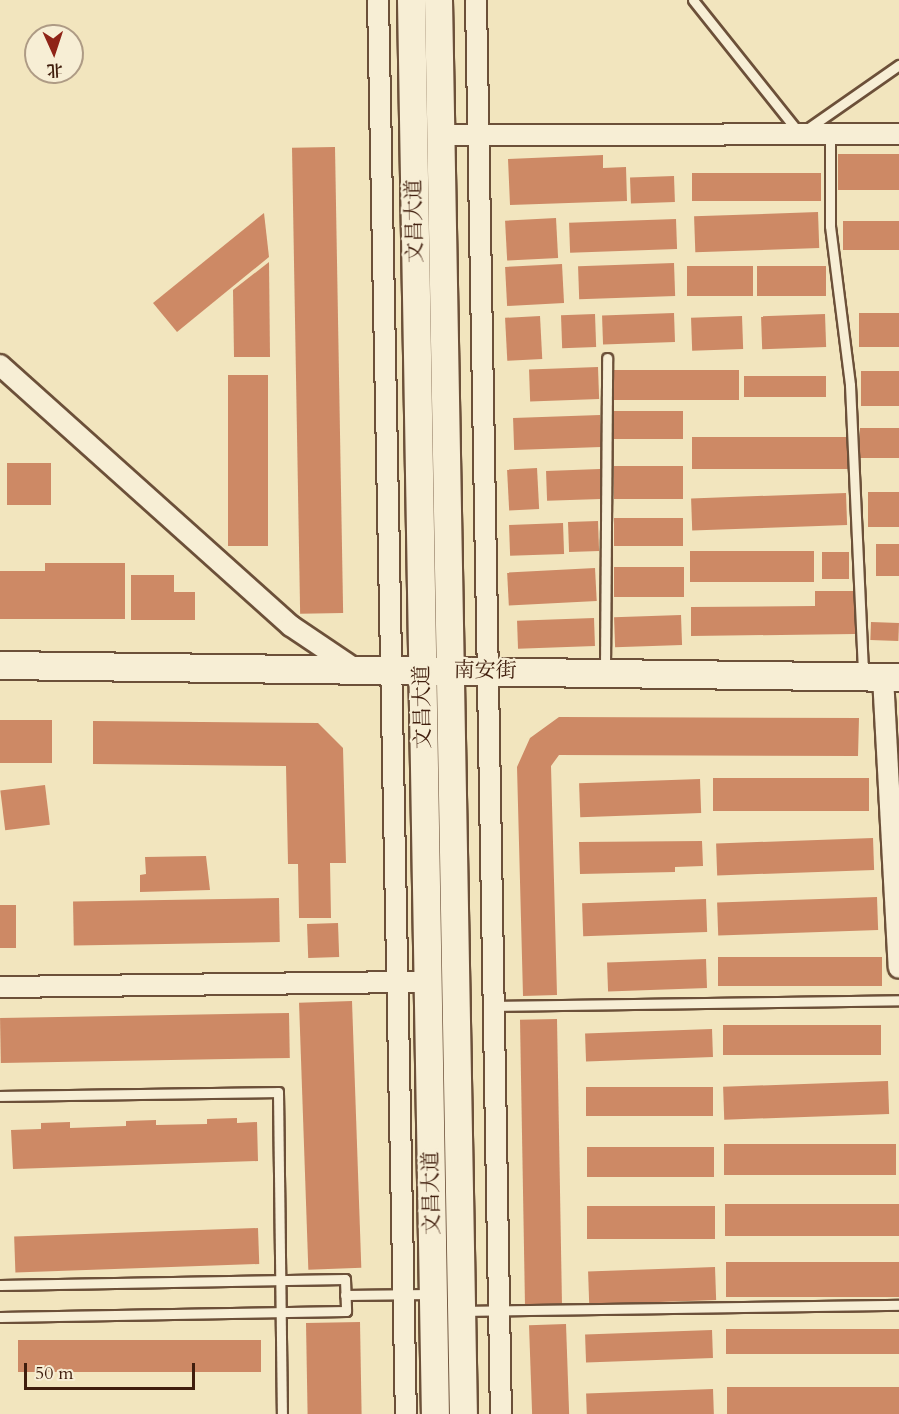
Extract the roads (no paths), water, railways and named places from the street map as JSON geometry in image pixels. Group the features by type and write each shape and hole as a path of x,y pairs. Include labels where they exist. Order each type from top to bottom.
{"main road":[{"name":"文昌大道","path":"411,0 435,1414"},
{"name":"文昌大道","path":"438,0 463,1414"},
{"name":"南安街","path":"0,664 882,677"}],"street":[{"path":"378,0 406,1414"},
{"path":"476,0 501,1414"},
{"path":"441,135 899,134"},
{"path":"0,365 291,626 356,669"},
{"path":"882,677 899,968"},
{"path":"0,987 428,982"}],"lane":[{"path":"693,0 800,134 899,65"},
{"path":"830,134 830,226 882,677"},
{"path":"605,673 607,358"},
{"path":"494,1006 899,1000"},
{"path":"0,1096 278,1092 282,1414"},
{"path":"0,1285 345,1280 346,1311 0,1317"},
{"path":"345,1295 433,1293"},
{"path":"461,1311 899,1305"}]}
